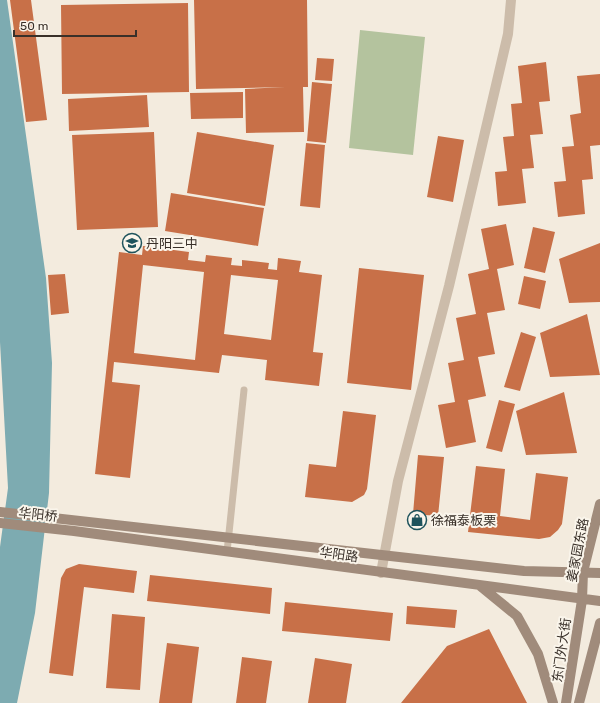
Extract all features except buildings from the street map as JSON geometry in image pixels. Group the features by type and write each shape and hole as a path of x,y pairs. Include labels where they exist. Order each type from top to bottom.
{"main road":[{"name":"姜家园东路","path":"582,600 583,572 600,504"},
{"name":"华阳桥","path":"0,512 72,520"},
{"name":"华阳路","path":"72,520 524,571 600,573"},
{"name":"华阳桥","path":"0,523 74,531"},
{"name":"华阳路","path":"74,531 582,600 600,601"},
{"path":"479,585 517,616 538,654 553,703"},
{"name":"东门外大街","path":"566,703 582,600"},
{"name":"东门外大街","path":"579,703 600,623"}],"street":[{"path":"381,573 398,481 449,286 508,34 511,0"}],"lane":[{"path":"227,552 244,390"}],"green space":[{"path":"360,30 425,37 413,155 349,148"}],"water":[{"path":"0,0 7,0 46,278 52,363 49,493 35,613 17,703 0,703 0,547 8,488 0,342"}],"place":[{"name":"丹阳三中","path":"132,243"},
{"name":"徐福泰板栗","path":"417,520"}]}
